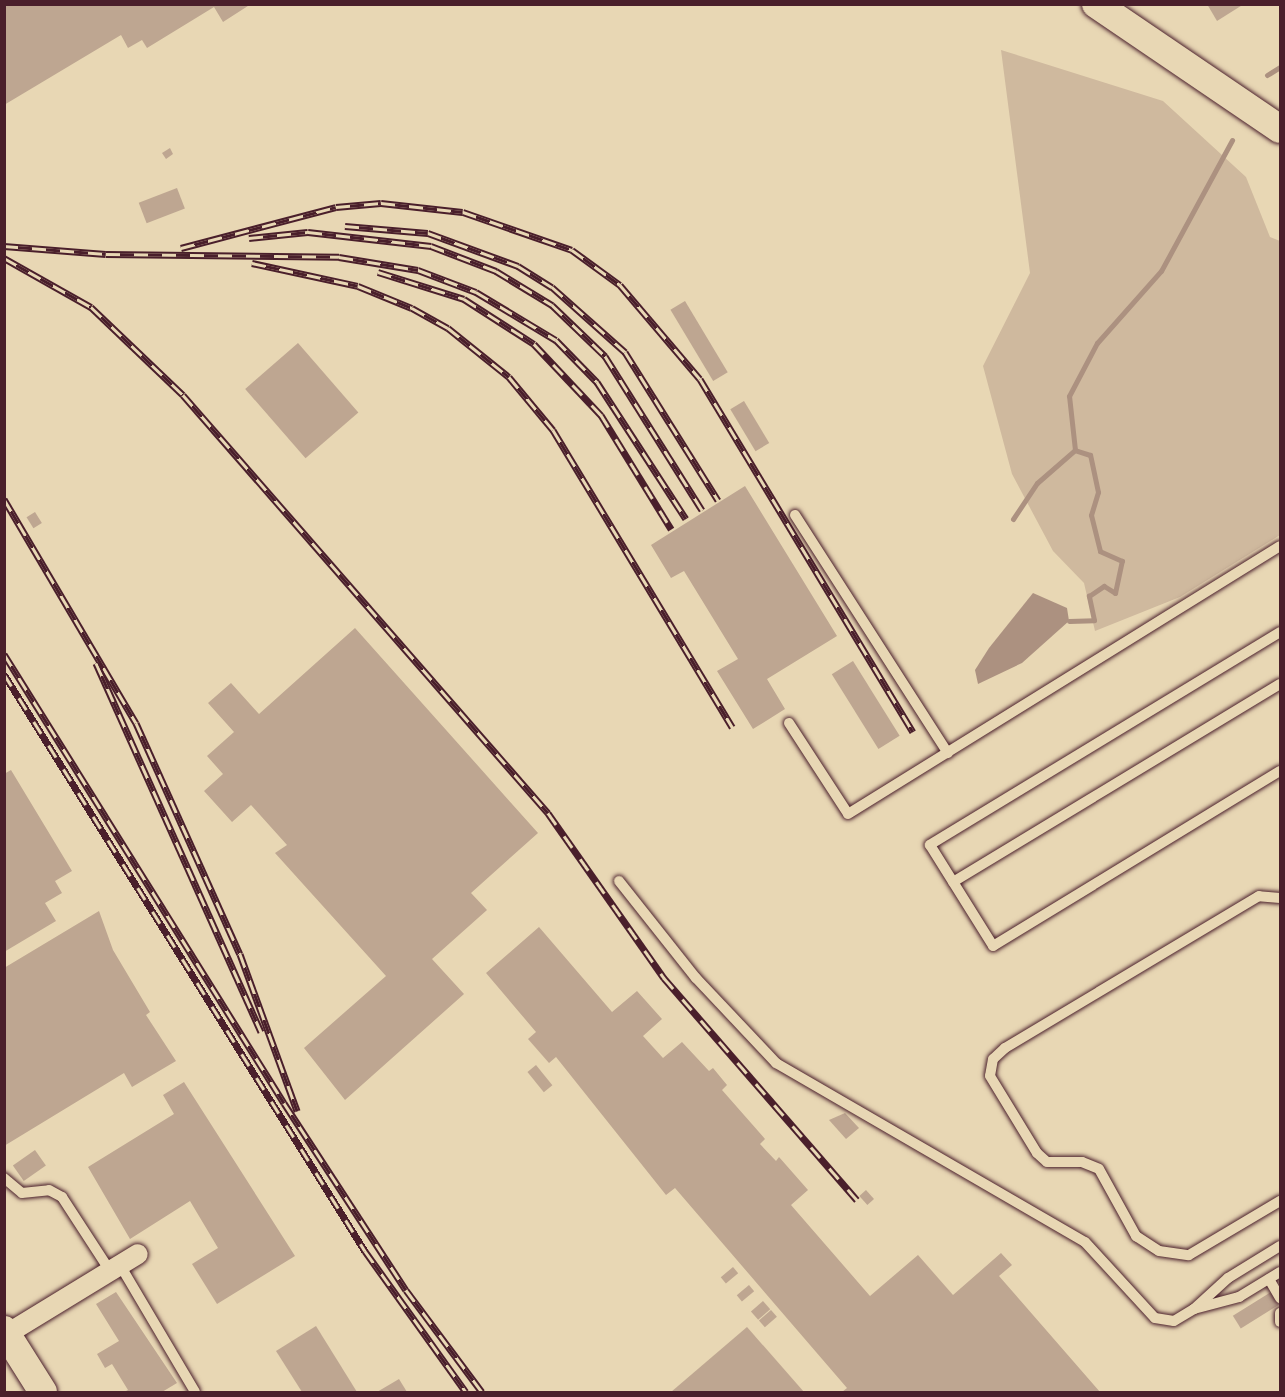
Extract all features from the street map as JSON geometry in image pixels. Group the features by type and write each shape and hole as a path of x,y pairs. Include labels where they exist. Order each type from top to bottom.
{"street":[{"path":"1096,4 1281,129"},
{"path":"43,1392 6,1332 138,1254"}],"lane":[{"path":"795,515 948,753"},
{"path":"789,723 848,813 1281,546"},
{"path":"1281,632 930,845 993,946 1281,771"},
{"path":"953,882 1281,684"},
{"path":"620,881 696,978 776,1063 1085,1242 1155,1318 1174,1321 1194,1309 1228,1278 1281,1246"},
{"path":"1281,898 1259,896 1005,1048 993,1059 990,1076 1036,1153 1047,1162 1082,1162 1099,1169 1136,1236 1159,1251 1189,1255 1281,1201"},
{"path":"4,1178 22,1193 49,1190 62,1197 115,1268 195,1392"},
{"path":"1194,1309 1239,1297 1281,1272"},
{"path":"1269,1279 1281,1298"},
{"path":"1281,1313 1281,1322"}],"shaded area":[{"path":"1001,50 1163,101 1246,177 1270,237 1280,241 1280,535 1180,597 1095,631 1084,583 1053,551 1012,474 983,366 1030,273"},
{"path":"1033,593 1067,608 1069,621 1022,663 978,684 975,670 989,648"}],"building":[{"path":"4,4 251,4 223,22 214,7 147,48 142,40 128,48 121,35 4,105"},
{"path":"1207,4 1244,4 1217,21"},
{"path":"170,148 173,154 166,159 162,153"},
{"path":"177,188 185,209 147,223 139,203"},
{"path":"685,301 728,372 713,381 670,310"},
{"path":"298,343 358,412 306,458 245,389"},
{"path":"744,401 769,443 756,451 730,409"},
{"path":"745,486 837,636 767,679 785,709 753,729 717,671 738,659 684,571 671,578 651,545"},
{"path":"35,512 42,523 33,528 27,517"},
{"path":"355,628 538,833 471,893 487,910 432,959 464,994 345,1100 304,1048 386,976 275,853 287,845 251,805 232,822 204,791 223,774 207,756 234,732 208,703 231,683 259,714"},
{"path":"853,661 900,736 878,749 832,674"},
{"path":"11,770 72,871 55,881 62,893 45,903 56,921 4,952 4,774"},
{"path":"99,911 113,950 150,1012 146,1015 176,1061 132,1087 124,1073 4,1146 4,968"},
{"path":"539,927 612,1012 637,991 662,1019 643,1036 663,1058 682,1042 709,1071 713,1068 727,1085 722,1090 765,1139 760,1144 776,1161 779,1157 808,1190 791,1205 870,1296 918,1255 953,1295 1001,1253 1012,1265 999,1276 1100,1392 842,1392 847,1388 675,1188 666,1195 556,1057 549,1063 528,1039 536,1032 486,973"},
{"path":"536,1065 552,1085 544,1092 527,1072"},
{"path":"184,1082 295,1256 217,1304 192,1264 218,1248 190,1201 130,1239 88,1167 174,1114 163,1095"},
{"path":"845,1113 859,1128 846,1139 829,1120"},
{"path":"35,1150 46,1166 24,1181 13,1165"},
{"path":"866,1190 874,1199 867,1205 859,1196"},
{"path":"733,1267 738,1273 726,1283 721,1277"},
{"path":"749,1285 754,1291 742,1301 737,1295"},
{"path":"116,1292 177,1383 162,1392 124,1392 128,1390 112,1364 105,1368 97,1354 119,1341 96,1304"},
{"path":"1271,1292 1279,1305 1241,1329 1233,1316"},
{"path":"763,1301 770,1309 758,1320 751,1311"},
{"path":"771,1310 777,1317 765,1327 759,1320"},
{"path":"316,1326 357,1392 302,1392 276,1351"},
{"path":"747,1327 804,1392 671,1392"},
{"path":"399,1379 407,1392 377,1392"}],"waterway":[{"path":"1267,75 1280,67"},
{"path":"1075,450 1069,396 1097,343 1161,271 1232,140"},
{"path":"1013,519 1037,483 1075,450"},
{"path":"1069,621 1094,620 1089,596 1104,586 1115,593 1122,561 1100,551 1091,515 1098,492 1090,455 1075,450"}],"railway":[{"path":"181,248 336,207 381,203 463,212 572,250 620,285 700,379 913,732"},
{"path":"345,226 428,233 518,266 552,287 625,352 718,500"},
{"path":"249,238 308,232 431,246 496,271 552,305 605,356 702,510"},
{"path":"4,246 106,254 339,257 418,270 476,292 556,340 597,382 686,519"},
{"path":"4,258 91,307 183,395 548,813 664,978 857,1200"},
{"path":"252,263 358,286 412,308 448,328 509,377 553,430 732,727"},
{"path":"378,272 464,299 534,344 601,415 671,529"},
{"path":"4,499 136,723 240,954 297,1111"},
{"path":"4,654 284,1103 406,1290 482,1392"},
{"path":"96,663 261,1032"},
{"path":"4,674 365,1251 466,1392"}]}
